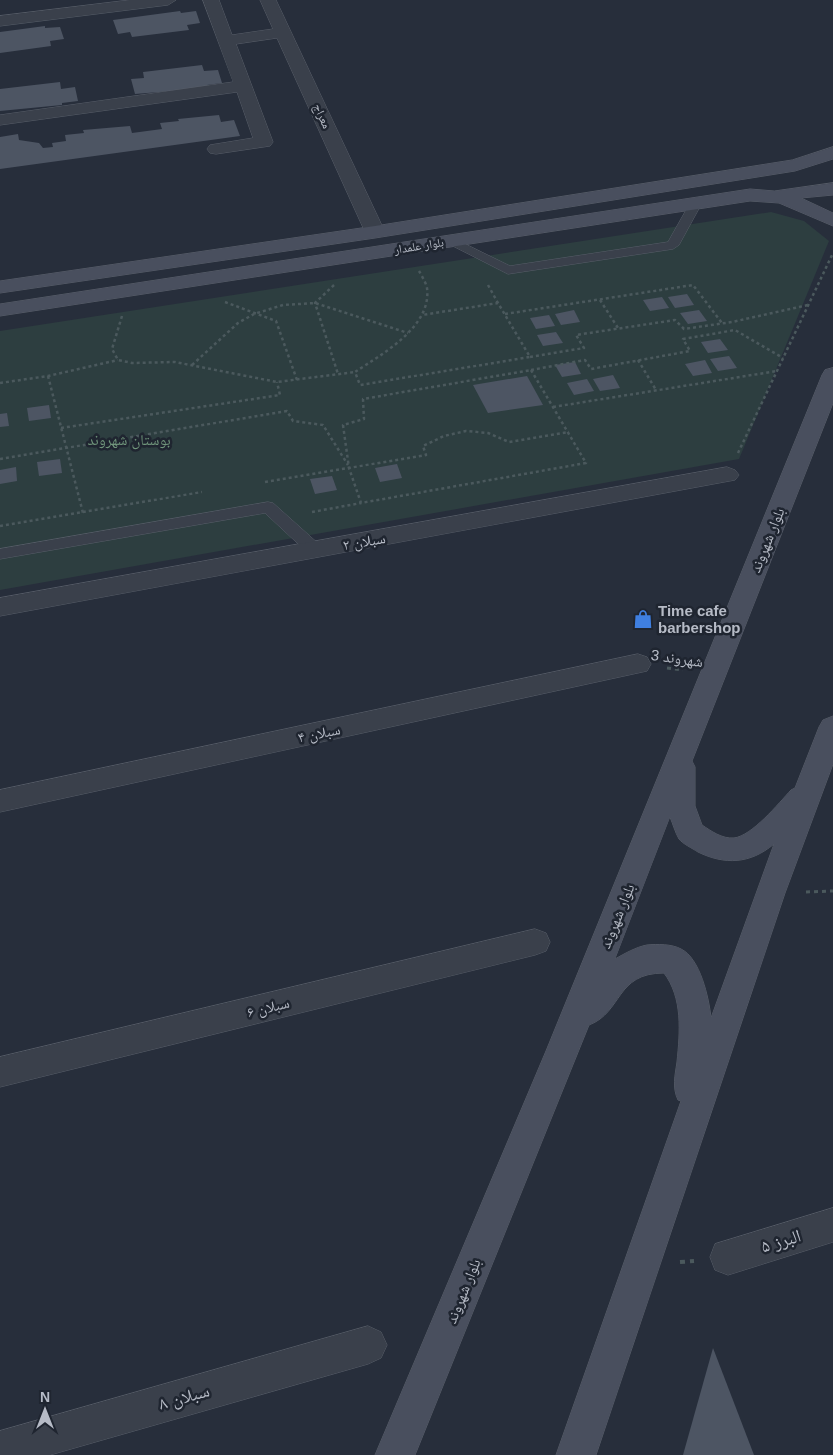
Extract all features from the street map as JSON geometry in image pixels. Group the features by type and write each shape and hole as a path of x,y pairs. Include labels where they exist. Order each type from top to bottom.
{"main road":[{"name":"بلوار علمدار","path":"0,287 375,232 795,165 833,153"},
{"path":"795,165 828,165 833,167"},
{"path":"769,194 833,189"},
{"name":"بلوار علمدار","path":"0,310 696,203 769,194 792,200 833,220"},
{"name":"بلوار شهروند","path":"395,1455 562,1051 833,375"},
{"path":"576,1455 770,893 833,727"},
{"path":"682,750 681,806 690,832 708,844 734,850 753,844 809,790"},
{"path":"562,1051 596,999 620,971 646,959 672,959 686,980 695,1008 694,1054 684,1140"}],"street":[{"path":"0,21 168,0"},
{"path":"211,0 264,142 216,150"},
{"name":"معراج","path":"268,0 375,232"},
{"path":"226,41 283,32"},
{"path":"0,120 243,86"},
{"name":"سبلان ۲","path":"0,607 727,475"},
{"name":"سبلان ۴","path":"0,801 638,664"},
{"name":"سبلان ۶","path":"0,1072 535,942"},
{"name":"البرز ۵","path":"728,1257 833,1226"},
{"name":"سبلان ۸","path":"0,1450 368,1345"}],"lane":[{"path":"449,241 508,270 673,245 696,203"},
{"path":"0,554 268,507 315,550"}],"path":[{"path":"727,475 833,253"},
{"path":"0,383 48,376 118,360 132,363 176,362 277,382 355,372 409,333 422,315 428,304 428,291 420,271 411,272"},
{"path":"315,303 335,284 326,285"},
{"path":"505,314 693,285 722,323"},
{"path":"233,299 224,301 276,321 296,380"},
{"path":"600,300 618,328"},
{"path":"192,365 238,323 254,314 283,305 315,303 409,333"},
{"path":"315,303 338,374"},
{"path":"422,315 498,303 530,357"},
{"path":"355,372 360,384 584,348 576,335 675,320 684,329 808,305"},
{"path":"113,318 131,315"},
{"path":"118,360 112,350 122,316"},
{"path":"361,504 349,468 343,425 364,418 363,399 585,360 591,369 690,351 683,339 736,330 783,358"},
{"path":"638,360 656,390"},
{"path":"280,518 586,463 531,370"},
{"path":"553,407 777,371"},
{"path":"48,376 82,512 94,538"},
{"path":"61,428 280,395 277,382"},
{"path":"0,459 287,411 292,421 323,425 349,468"},
{"path":"263,482 426,455 423,446 436,437 463,431 483,430 498,435 509,442 569,432"},
{"path":"0,526 206,492"},
{"name":"شهروند 3","path":"638,664 713,674"},
{"path":"640,1267 728,1257"}],"green space":[{"name":"بوستان شهروند","path":"771,212 804,221 829,241 739,459 0,590 0,331"}],"building":[{"path":"180,11 181,13 196,11 200,23 187,25 189,30 132,37 130,32 118,34 113,20"},
{"path":"45,26 45,28 60,27 64,39 50,41 51,46 0,53 0,32"},
{"path":"202,65 204,71 218,70 222,83 207,85 208,88 135,94 131,79 144,78 143,72"},
{"path":"60,82 61,89 75,87 78,101 62,103 62,105 0,111 0,89"},
{"path":"219,115 221,122 234,120 240,136 0,169 0,137 18,134 19,140 39,143 43,148 53,147 52,143 66,141 65,135 84,133 83,130 130,126 132,133 162,129 160,123 179,121 178,119"},
{"path":"687,294 694,305 675,308 668,297"},
{"path":"662,297 669,308 650,311 643,300"},
{"path":"574,310 580,322 561,325 555,314"},
{"path":"699,310 707,321 688,324 680,313"},
{"path":"549,315 555,326 536,329 530,318"},
{"path":"556,332 563,343 543,346 537,335"},
{"path":"720,339 728,350 708,353 701,342"},
{"path":"729,356 737,368 718,371 710,359"},
{"path":"705,360 712,373 693,376 685,364"},
{"path":"575,362 581,374 562,377 555,365"},
{"path":"613,375 620,388 600,391 593,379"},
{"path":"527,376 543,405 488,413 473,385"},
{"path":"587,379 594,391 574,395 567,383"},
{"path":"49,405 51,418 29,421 27,408"},
{"path":"7,413 9,426 0,427 0,414"},
{"path":"60,459 62,473 39,476 37,462"},
{"path":"397,464 402,478 380,482 375,468"},
{"path":"16,467 17,481 0,484 0,470"},
{"path":"332,476 337,490 315,494 310,479"},
{"path":"713,1348 754,1455 683,1455"}],"place":[{"name":"Time cafe barbershop","path":"643,619"}]}
